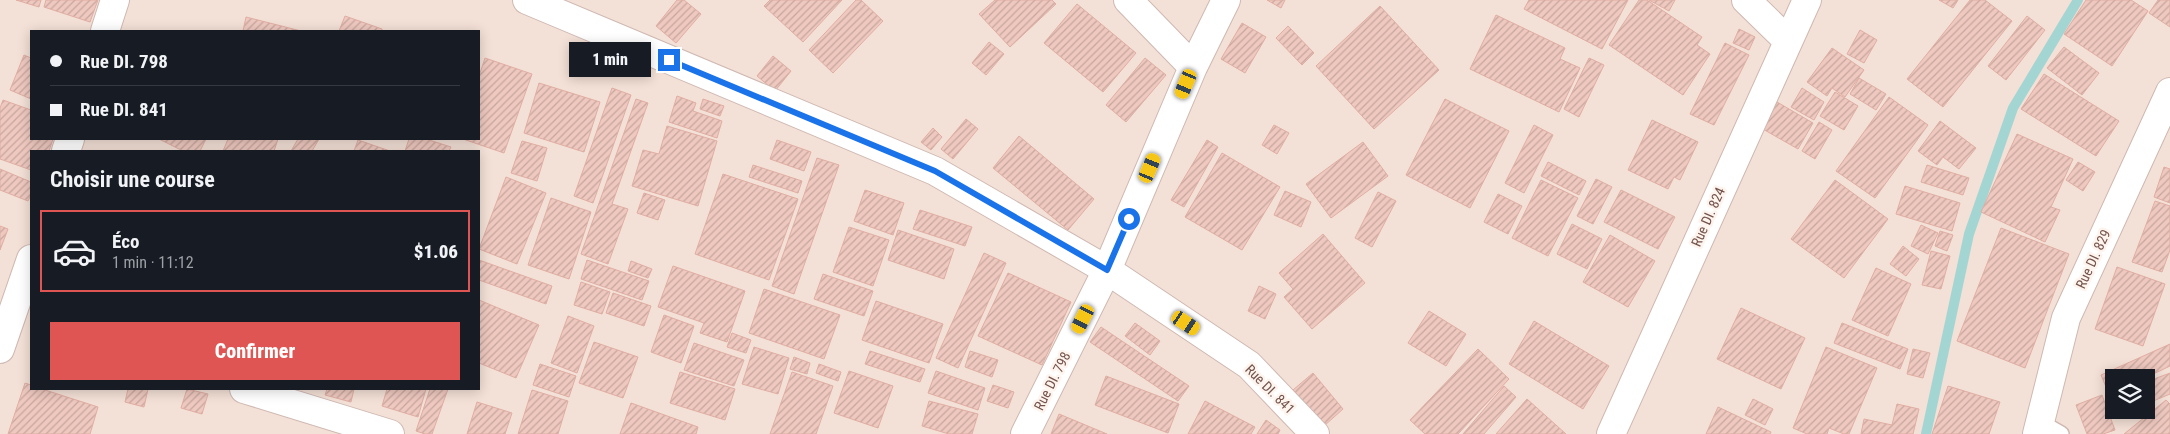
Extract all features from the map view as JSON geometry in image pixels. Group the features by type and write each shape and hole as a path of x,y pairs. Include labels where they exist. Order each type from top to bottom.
{"street":[{"path":"104,30 115,0"},
{"name":"Rue DI. 841","path":"527,0 935,171 1107,270 1249,365 1315,434"},
{"path":"1128,0 1193,67"},
{"name":"Rue DI. 798","path":"1025,434 1107,270 1193,67 1226,0"},
{"path":"1746,0 1787,40"},
{"name":"Rue DI. 824","path":"1611,434 1787,40 1807,0"},
{"name":"Rue DI. 829","path":"2046,430 2066,318 2170,92"},
{"path":"0,349 15,318 30,262"},
{"path":"247,390 390,434"}],"shaded area":[{"path":"0,0 2170,0 2170,434 0,434"}],"building":[{"path":"16,0 41,0 39,7"},
{"path":"46,0 98,0 90,22 44,7"},
{"path":"677,0 684,0 701,14 676,43 656,26"},
{"path":"770,0 842,0 803,42 764,6"},
{"path":"856,0 861,0 883,21 833,73 809,50"},
{"path":"995,0 1052,0 1056,4 1010,47 979,14"},
{"path":"1267,0 1285,0 1281,8"},
{"path":"1529,0 1628,0 1602,49 1524,9"},
{"path":"1639,0 1647,0 1702,37 1697,45 1710,54 1683,95 1609,45"},
{"path":"1649,0 1675,0 1669,11"},
{"path":"1939,0 1958,0 1953,8"},
{"path":"1970,0 1985,0 2012,21 1943,107 1907,79"},
{"path":"2086,0 2131,0 2148,11 2112,66 2064,34"},
{"path":"2158,0 2170,0 2170,27 2149,13"},
{"path":"1077,4 1136,53 1103,92 1044,43"},
{"path":"1380,6 1439,70 1374,129 1316,66"},
{"path":"1496,15 1565,48 1560,59 1580,68 1559,112 1470,69"},
{"path":"345,16 382,29 382,30 339,30"},
{"path":"2027,16 2045,30 2006,80 1988,66"},
{"path":"246,17 297,30 243,30"},
{"path":"1242,23 1266,37 1245,73 1221,59"},
{"path":"1288,26 1314,53 1302,65 1276,38"},
{"path":"1739,29 1755,37 1749,50 1733,43"},
{"path":"1860,30 1877,40 1864,63 1847,54"},
{"path":"989,42 1004,54 986,75 972,63"},
{"path":"1725,43 1749,55 1714,125 1690,114"},
{"path":"2064,47 2099,73 2082,95 2047,68"},
{"path":"1832,48 1864,70 1845,97 1832,88 1827,96 1807,82"},
{"path":"24,55 30,58 30,99 10,90"},
{"path":"773,56 791,71 775,91 757,76"},
{"path":"485,58 532,74 504,153 466,140 480,140 480,73"},
{"path":"1145,58 1166,75 1126,122 1106,105"},
{"path":"1589,58 1604,65 1579,117 1564,109"},
{"path":"2044,74 2119,121 2096,156 2021,109"},
{"path":"1859,78 1886,94 1876,110 1850,94"},
{"path":"539,83 600,102 584,152 524,133"},
{"path":"612,88 631,95 593,203 574,196"},
{"path":"1802,88 1824,102 1814,120 1791,107"},
{"path":"1835,92 1858,106 1844,130 1820,116"},
{"path":"677,96 696,103 693,111 722,121 717,138 669,122"},
{"path":"1889,97 1928,125 1875,198 1836,171"},
{"path":"636,99 648,103 612,204 628,209 608,264 581,254"},
{"path":"703,99 724,106 720,116 700,109"},
{"path":"1445,99 1509,131 1470,208 1406,175"},
{"path":"3,100 30,110 30,140 53,140 49,150 30,150 30,170 0,159 0,108"},
{"path":"1777,102 1813,123 1798,149 1761,128"},
{"path":"966,119 978,129 953,159 941,149"},
{"path":"1652,120 1698,142 1680,180 1674,177 1668,189 1628,170"},
{"path":"1940,121 1976,148 1959,169 1943,157 1937,165 1918,151"},
{"path":"1819,122 1832,130 1815,159 1802,151"},
{"path":"1274,125 1289,133 1277,154 1262,145"},
{"path":"1534,125 1553,135 1524,193 1505,183"},
{"path":"667,126 717,141 698,206 632,186 643,150 659,154"},
{"path":"933,128 942,137 931,150 921,142"},
{"path":"2017,134 2073,159 2051,207 2060,210 2045,242 1981,212"},
{"path":"1019,136 1094,199 1068,230 993,168"},
{"path":"161,140 206,140 200,150 181,150"},
{"path":"228,140 278,140 274,150 223,150"},
{"path":"297,140 318,140 313,150 292,150"},
{"path":"358,140 387,150 354,150"},
{"path":"409,140 429,140 451,147 450,150 405,150"},
{"path":"777,140 811,152 804,171 770,159"},
{"path":"1207,140 1218,147 1184,207 1171,200"},
{"path":"522,141 547,148 537,181 511,173"},
{"path":"1363,142 1388,176 1331,218 1306,184"},
{"path":"1222,153 1280,187 1242,250 1185,217"},
{"path":"817,158 839,165 794,294 772,286"},
{"path":"1548,162 1586,181 1579,195 1541,176"},
{"path":"2078,162 2095,172 2083,191 2066,180"},
{"path":"753,165 802,181 798,193 749,177"},
{"path":"1927,165 1969,178 1963,195 1921,182"},
{"path":"2164,167 2170,169 2170,203 2154,197"},
{"path":"0,169 30,182 30,197 28,201 0,190"},
{"path":"723,174 798,199 769,280 695,254"},
{"path":"506,177 546,193 517,264 480,249"},
{"path":"1596,179 1612,187 1593,224 1577,216"},
{"path":"1541,180 1578,198 1548,256 1512,238"},
{"path":"1835,180 1888,219 1844,278 1791,239"},
{"path":"1905,186 1960,203 1952,231 1896,214"},
{"path":"865,190 904,203 893,235 854,221"},
{"path":"1621,190 1675,217 1658,249 1604,222"},
{"path":"1285,191 1311,202 1301,227 1274,215"},
{"path":"1378,192 1396,201 1372,247 1355,238"},
{"path":"644,193 665,200 658,220 637,213"},
{"path":"1498,194 1522,206 1508,234 1484,222"},
{"path":"551,198 591,212 569,279 528,265"},
{"path":"2155,201 2170,206 2170,250 2162,272 2132,262"},
{"path":"920,210 972,227 965,246 913,229"},
{"path":"1572,224 1602,239 1587,269 1557,254"},
{"path":"1921,225 1938,233 1928,254 1911,246"},
{"path":"0,226 8,229 0,250"},
{"path":"849,227 889,240 873,286 833,272"},
{"path":"2001,228 2069,254 2025,368 1957,341"},
{"path":"898,230 954,249 944,279 888,260"},
{"path":"1940,231 1953,235 1947,251 1935,246"},
{"path":"1323,234 1365,283 1312,329 1284,297 1293,289 1279,273"},
{"path":"1610,235 1655,261 1628,307 1583,282"},
{"path":"1903,246 1919,259 1906,276 1890,264"},
{"path":"1931,251 1950,256 1941,289 1922,285"},
{"path":"984,253 1006,263 958,368 936,358"},
{"path":"480,260 552,286 546,304 480,280"},
{"path":"587,260 649,281 642,300 581,279"},
{"path":"631,261 652,269 648,278 628,271"},
{"path":"673,266 745,291 727,342 700,333 704,323 658,307"},
{"path":"2117,267 2165,284 2143,346 2095,329"},
{"path":"1876,268 1911,284 1888,336 1852,320"},
{"path":"1008,273 1071,302 1042,365 978,336"},
{"path":"823,274 873,291 864,316 814,299"},
{"path":"581,282 610,292 602,314 574,305"},
{"path":"1259,286 1276,294 1265,319 1248,311"},
{"path":"764,289 840,315 824,359 749,333"},
{"path":"613,293 651,306 644,326 606,313"},
{"path":"480,300 539,325 516,378 480,363"},
{"path":"876,301 943,324 929,363 862,340"},
{"path":"1741,308 1805,338 1781,389 1717,359"},
{"path":"1429,311 1466,334 1446,366 1408,343"},
{"path":"664,315 694,326 681,363 651,352"},
{"path":"568,316 594,326 577,373 551,363"},
{"path":"1534,321 1609,366 1583,409 1509,364"},
{"path":"1135,323 1160,341 1150,355 1125,336"},
{"path":"1842,323 1908,349 1900,369 1834,343"},
{"path":"1101,327 1189,386 1178,401 1090,342"},
{"path":"732,333 751,340 746,353 727,347"},
{"path":"594,342 638,357 623,398 579,383"},
{"path":"694,343 744,360 734,386 684,370"},
{"path":"2170,344 2170,366 2155,373 2155,369 2114,369"},
{"path":"754,347 789,358 778,394 742,384"},
{"path":"1826,347 1877,368 1849,434 1829,428 1827,434 1807,434 1793,428"},
{"path":"1478,349 1509,379 1458,434 1425,434 1410,420"},
{"path":"1913,349 1930,353 1923,378 1907,374"},
{"path":"870,351 925,369 920,382 865,364"},
{"path":"970,351 998,360 992,377 965,367"},
{"path":"794,357 810,363 807,374 790,369"},
{"path":"540,364 576,376 569,397 533,385"},
{"path":"819,364 841,372 838,381 816,373"},
{"path":"849,371 893,386 878,428 834,413"},
{"path":"936,371 985,388 978,410 928,393"},
{"path":"680,372 735,389 725,420 670,403"},
{"path":"792,372 833,386 816,434 770,434"},
{"path":"1313,373 1343,409 1324,426 1293,390"},
{"path":"2105,373 2105,384 2101,375"},
{"path":"2170,373 2170,394 2155,400 2155,379"},
{"path":"1106,376 1179,404 1168,433 1095,405"},
{"path":"25,383 30,385 30,390 45,390 98,407 90,434 8,434"},
{"path":"993,385 1014,392 1008,408 987,401"},
{"path":"1504,386 1516,397 1484,434 1463,434"},
{"path":"1948,386 2000,402 1989,434 1932,434"},
{"path":"128,390 148,390 144,407 125,402"},
{"path":"187,390 208,394 202,414 181,408"},
{"path":"327,390 354,390 351,402 325,395"},
{"path":"387,390 426,390 418,417 382,406"},
{"path":"430,390 448,390 432,434 416,431"},
{"path":"532,390 568,401 558,434 518,434"},
{"path":"2102,395 2105,403 2105,419 2111,419 2115,430 2103,434 2087,434 2076,405"},
{"path":"1527,399 1566,434 1496,434"},
{"path":"1753,399 1773,409 1765,425 1745,415"},
{"path":"2166,400 2170,404 2170,434 2124,434 2143,419 2155,419 2155,409"},
{"path":"929,401 978,414 972,434 949,434 922,426"},
{"path":"1205,401 1255,427 1251,434 1188,434"},
{"path":"477,402 512,413 505,434 467,434"},
{"path":"631,403 698,427 696,434 620,434"},
{"path":"1897,404 1919,409 1913,434 1861,434 1864,419 1892,425"},
{"path":"1718,407 1771,432 1770,434 1706,434"},
{"path":"1059,414 1107,434 1051,434"},
{"path":"1266,420 1280,430 1278,434 1257,434"}],"waterway":[{"path":"1926,434 1969,234 2013,108 2078,0"}],"route":[{"path":"669,60 935,171 1107,270 1129,219"}]}
